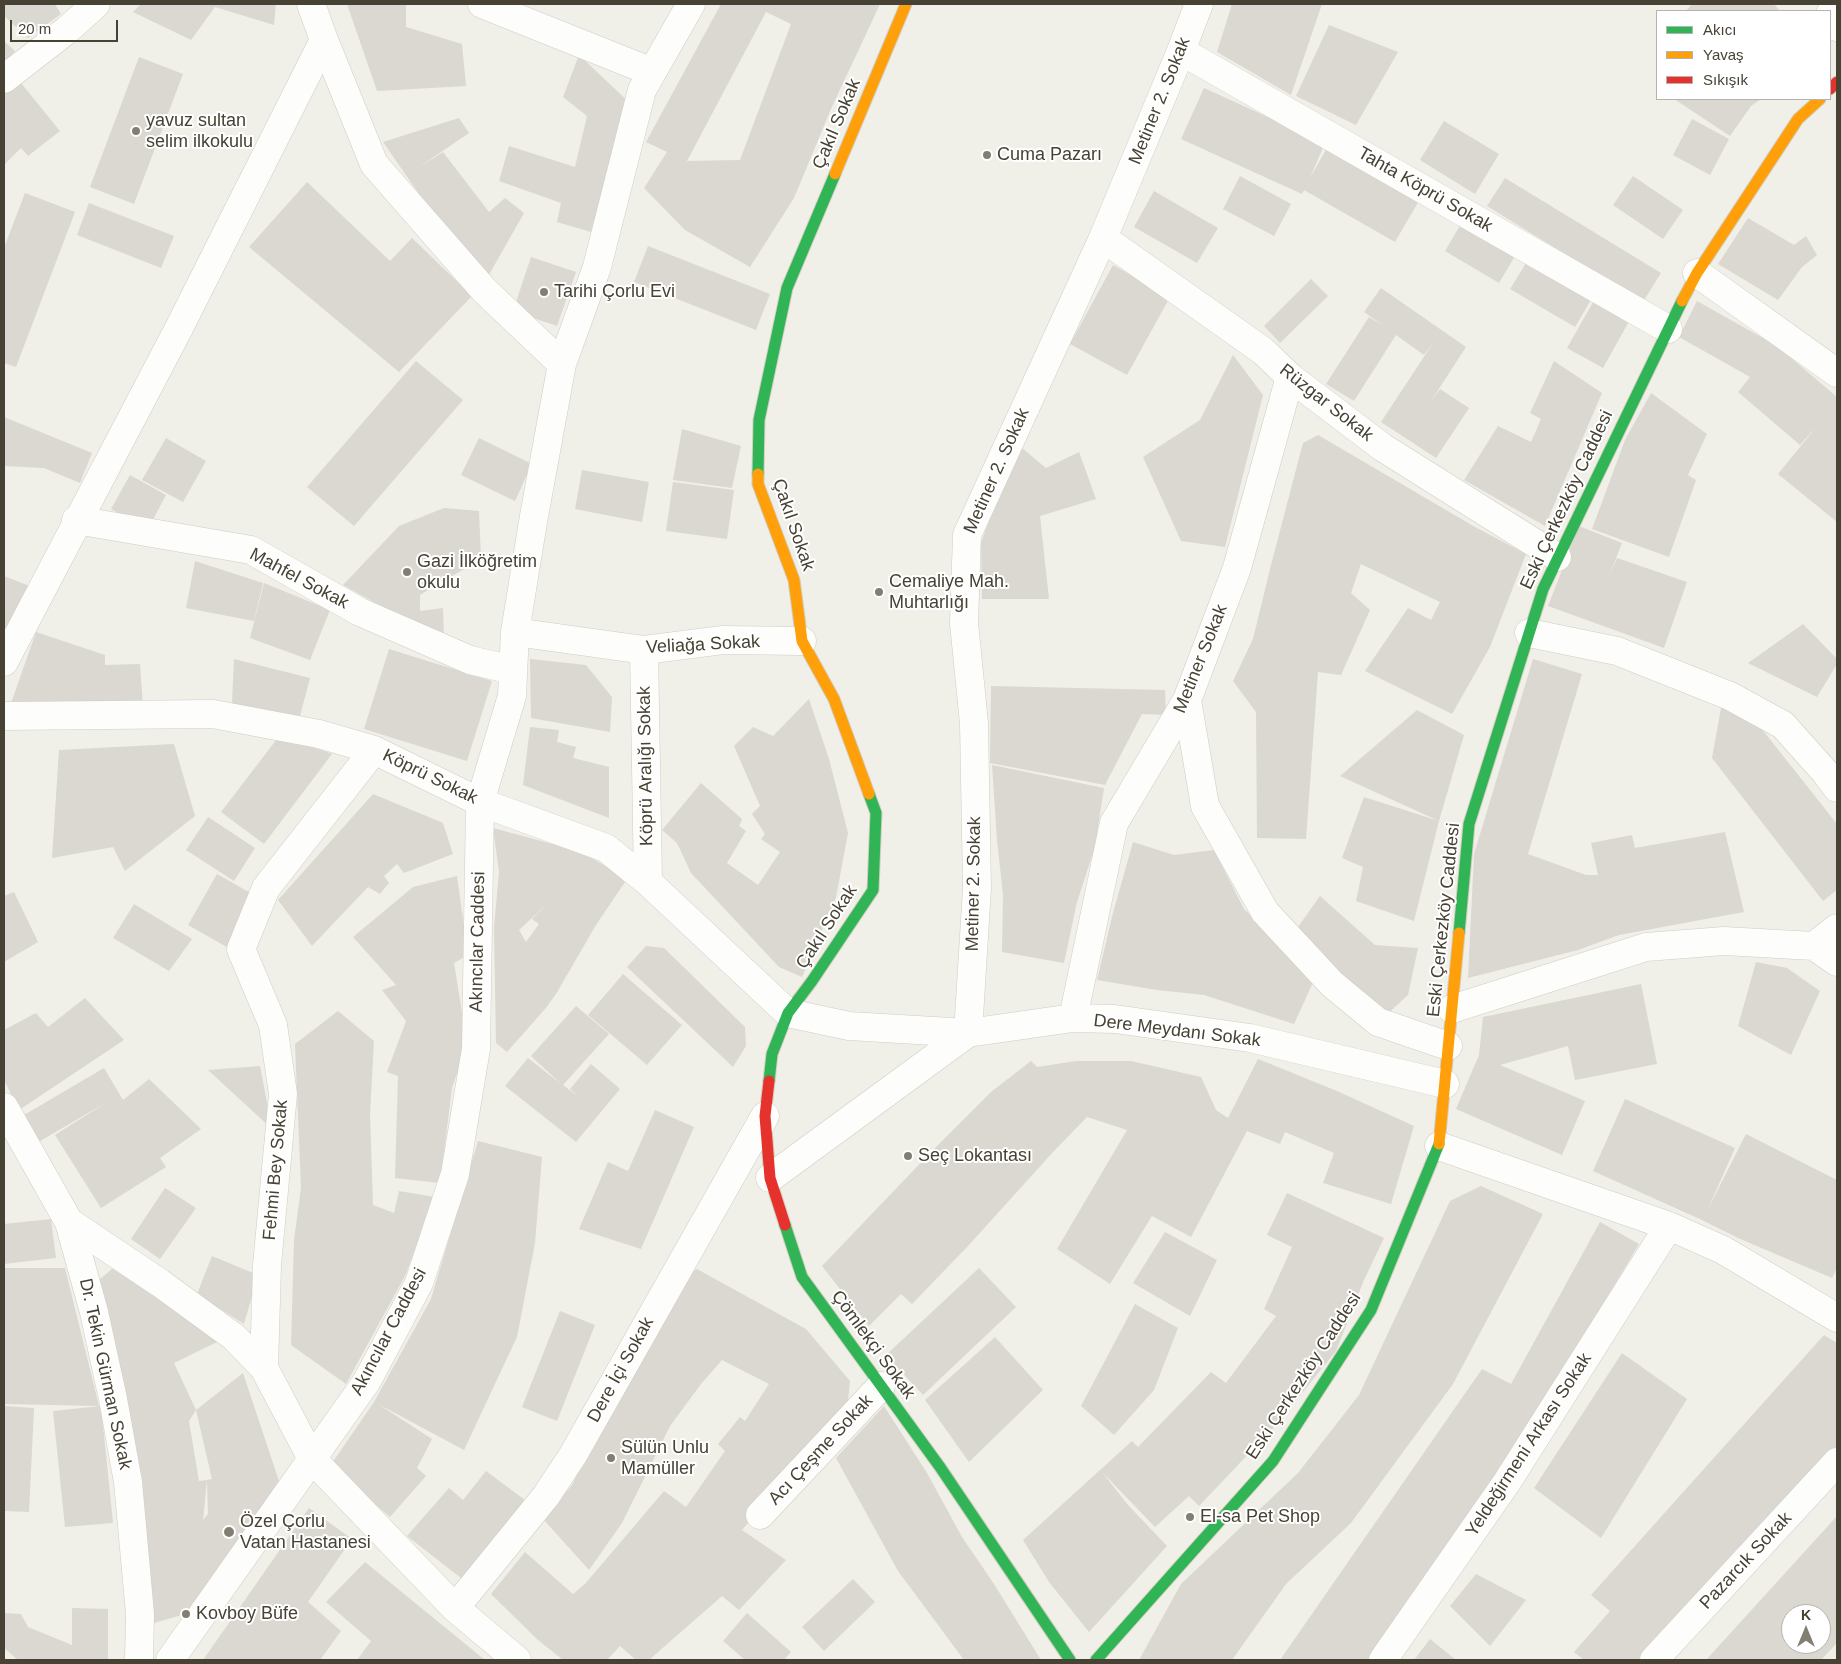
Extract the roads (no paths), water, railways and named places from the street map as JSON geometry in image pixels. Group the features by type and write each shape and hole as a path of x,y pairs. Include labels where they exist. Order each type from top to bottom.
{"street":[{"path":"4,79 67,30 96,4"},
{"path":"311,4 374,164 484,290 562,364"},
{"path":"482,4 652,72"},
{"name":"Akıncılar Caddesi","path":"170,1660 367,1381 419,1283 455,1174 476,1049 480,802 512,696 515,632 562,364 597,267 642,90 692,4"},
{"name":"Çakıl Sokak","path":"788,1013 812,981 873,890 876,813 834,699 802,641 794,580 758,484 759,420 787,288 906,4"},
{"name":"Metiner 2. Sokak","path":"968,1033 977,888 974,723 964,623 967,535 1103,238 1182,51 1199,4"},
{"path":"4,662 76,520 179,328 324,40"},
{"name":"Tahta Köprü Sokak","path":"1182,51 1668,329"},
{"name":"Eski Çerkezköy Caddesi","path":"1096,1660 1278,1453 1371,1310 1439,1146 1470,824 1543,589 1668,329 1697,273 1798,119 1819,100"},
{"name":"Rüzgar Sokak","path":"1103,238 1263,351 1290,377 1382,447 1557,558"},
{"path":"1697,273 1837,373"},
{"name":"Metiner Sokak","path":"1073,1018 1114,823 1187,700 1237,568 1290,377"},
{"name":"Mahfel Sokak","path":"76,520 251,550 360,612 470,660 513,670"},
{"name":"Veliağa Sokak","path":"515,632 644,650 723,640 802,641"},
{"path":"1529,633 1617,651 1730,696 1783,725 1837,788"},
{"name":"Köprü Aralığı Sokak","path":"644,650 648,882"},
{"path":"1187,700 1205,806 1265,912 1332,984 1378,1022 1448,1046"},
{"name":"Köprü Sokak","path":"4,716 213,714 319,734 374,750 480,802 606,848 648,882 788,1013"},
{"name":"Fehmi Bey Sokak","path":"264,1368 267,1265 284,1094 273,1025 241,949 266,888 374,750"},
{"path":"1814,946 1837,928"},
{"path":"1452,1009 1646,947 1724,941 1814,946 1837,962"},
{"name":"Dere Meydanı Sokak","path":"788,1013 849,1026 968,1033 1073,1018 1115,1019 1250,1038 1445,1084"},
{"name":"Çömlekçi Sokak","path":"788,1013 772,1054 765,1116 770,1178 802,1277 940,1468 1070,1660"},
{"path":"770,1178 968,1033"},
{"name":"Dr. Tekin Gürman Sokak","path":"4,1107 69,1222 94,1312 114,1399 128,1482 140,1614 139,1660"},
{"name":"Dere İçi Sokak","path":"455,1608 546,1496 573,1455 765,1116"},
{"path":"1439,1146 1669,1226 1723,1250 1837,1318"},
{"path":"69,1222 160,1283 234,1337 264,1368 312,1458 455,1608 516,1660"},
{"name":"Yeldeğirmeni Arkası Sokak","path":"1383,1660 1506,1482 1669,1226"},
{"name":"Acı Çeşme Sokak","path":"760,1515 881,1386"},
{"name":"Pazarcık Sokak","path":"1654,1660 1837,1462"}],"place":[{"name":"yavuz sultan selim ilkokulu","path":"136,131"},
{"name":"Cuma Pazarı","path":"987,155"},
{"name":"Tarihi Çorlu Evi","path":"544,292"},
{"name":"Gazi İlköğretim okulu","path":"407,572"},
{"name":"Cemaliye Mah. Muhtarlığı","path":"879,592"},
{"name":"Seç Lokantası","path":"908,1156"},
{"name":"Sülün Unlu Mamüller","path":"611,1458"},
{"name":"El-sa Pet Shop","path":"1190,1517"},
{"name":"Özel Çorlu Vatan Hastanesi","path":"229,1532"},
{"name":"Kovboy Büfe","path":"186,1614"}]}
